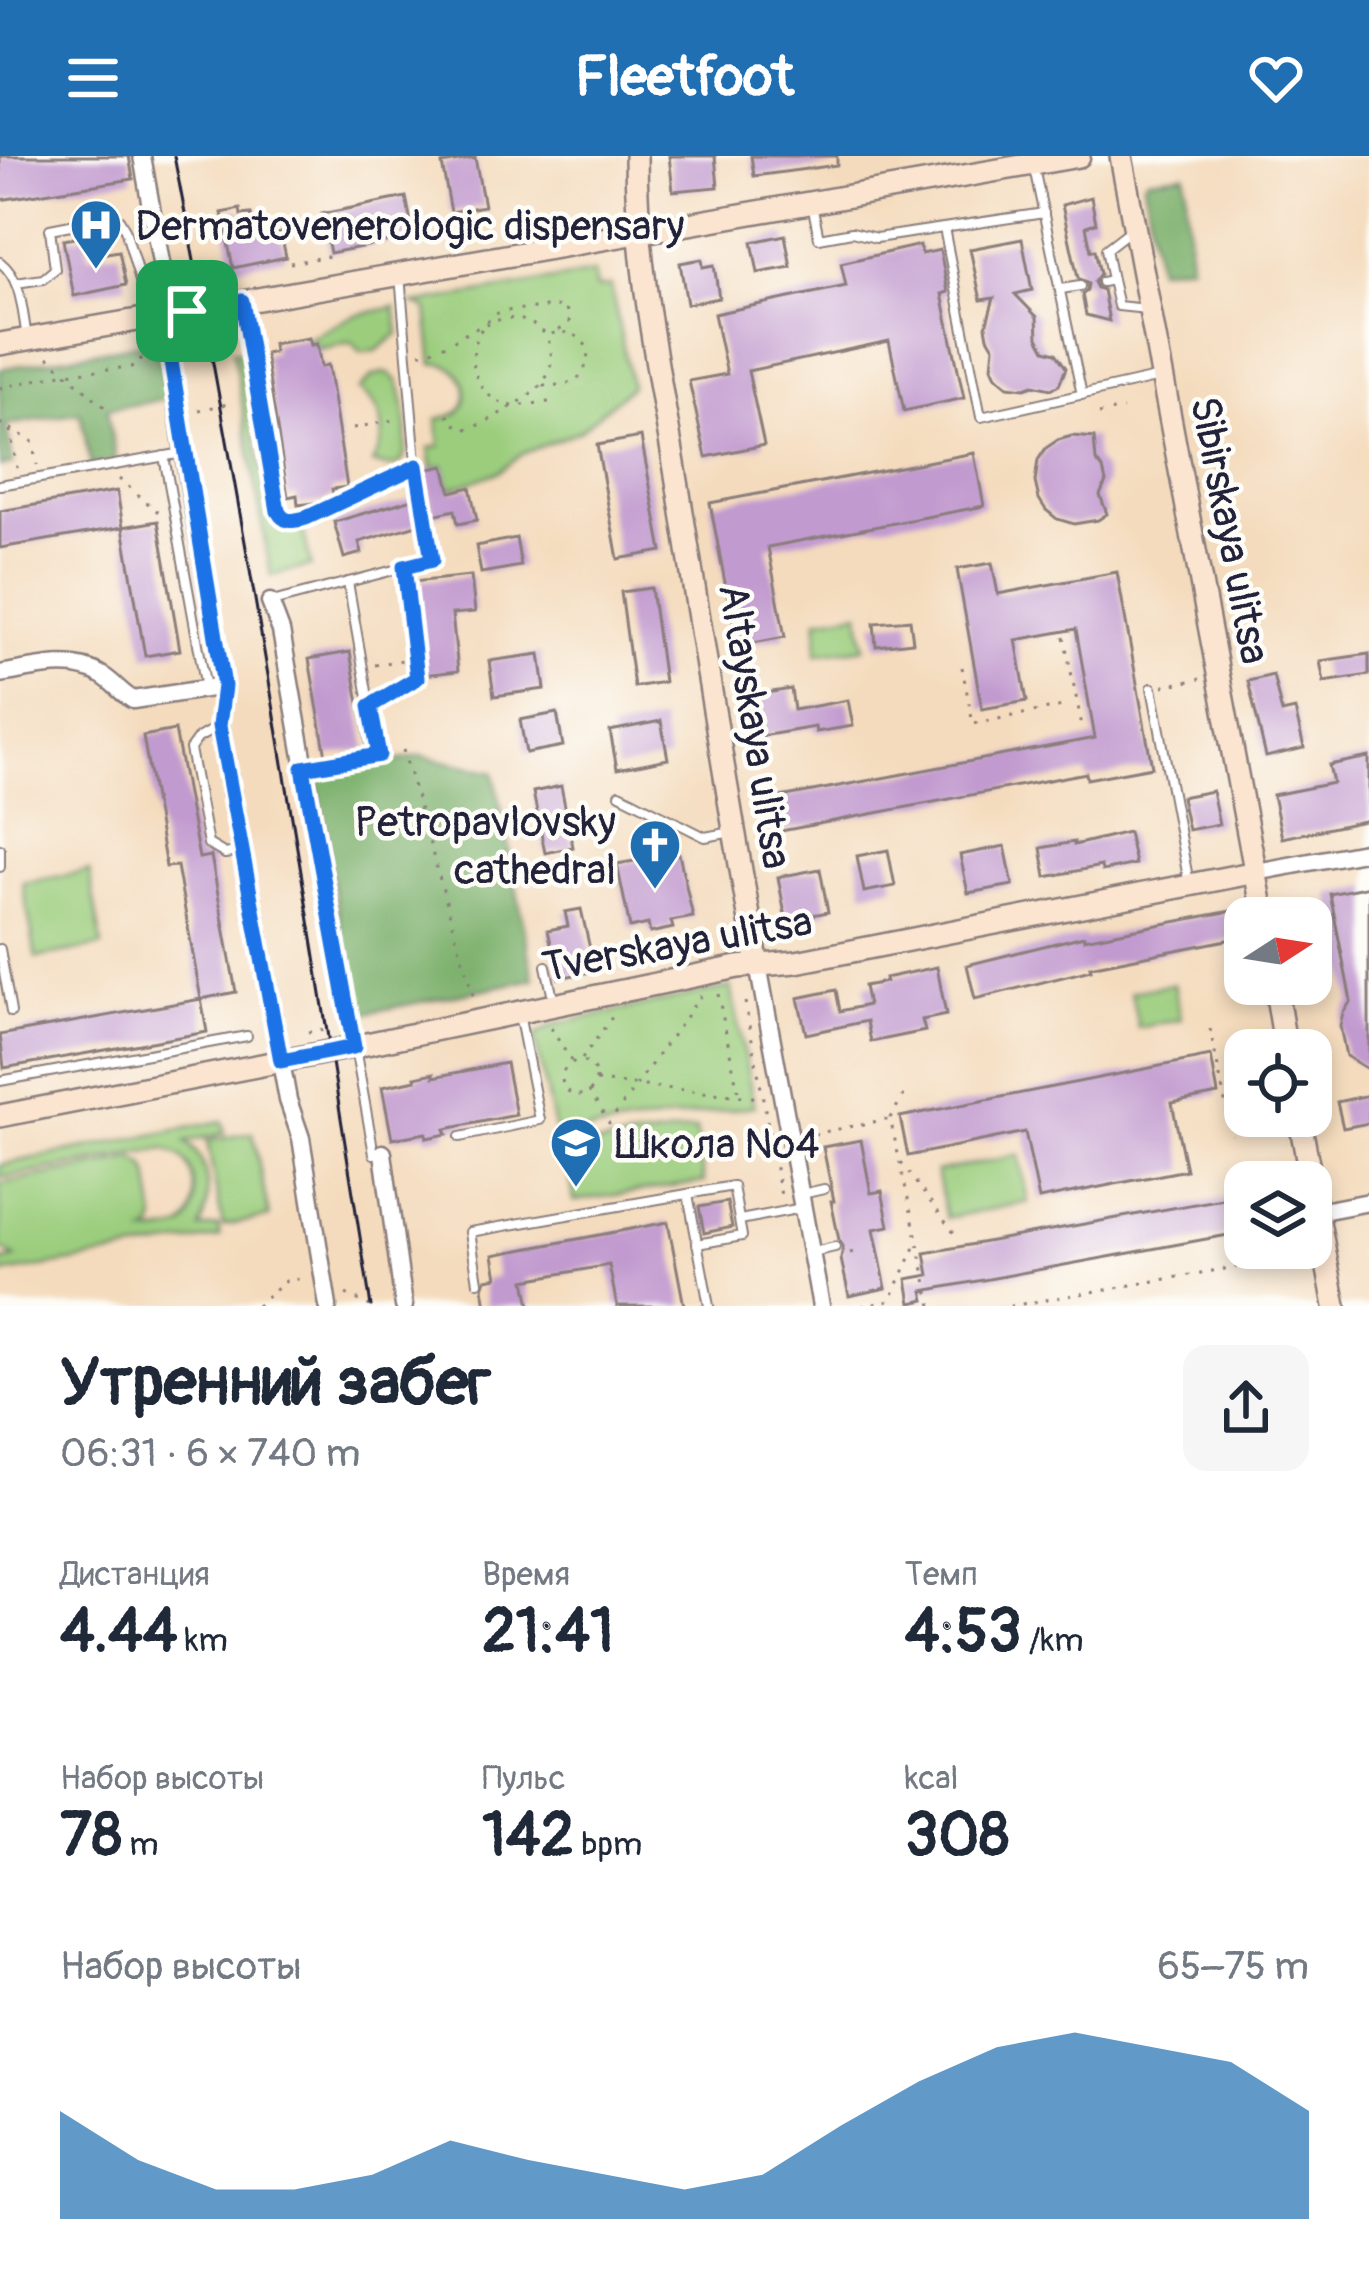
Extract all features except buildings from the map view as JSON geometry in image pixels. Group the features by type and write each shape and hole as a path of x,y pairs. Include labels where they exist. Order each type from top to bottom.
{"main road":[{"name":"Altayskaya ulitsa","path":"636,156 638,231 758,965"},
{"path":"0,344 1079,156"},
{"name":"Sibirskaya ulitsa","path":"1121,156 1260,897"},
{"name":"Tverskaya ulitsa","path":"0,1116 519,1012 551,1014 758,965 796,962 1256,872"},
{"path":"1324,1269 1328,1304"}],"street":[{"path":"142,156 166,285 158,316 168,343 219,726 288,1100 301,1138 328,1306"},
{"path":"270,602 280,631 354,1047"},
{"path":"0,674 83,665 133,700 215,688"},
{"name":"Tverskaya ulitsa","path":"1256,872 1369,851"},
{"name":"Altayskaya ulitsa","path":"758,965 796,1205 821,1306"},
{"path":"378,1154 404,1306"},
{"path":"1332,1209 1369,1202"}],"lane":[{"path":"1033,164 1082,395"},
{"path":"812,202 819,238 852,232 876,238 1044,213"},
{"path":"16,283 43,279 55,269 50,229 112,217 125,229 158,316"},
{"path":"944,228 981,417 1162,377"},
{"path":"1133,229 1106,249 1107,281 1118,306 1148,309"},
{"path":"0,262 10,269 16,283 27,339"},
{"path":"270,602 432,560 417,466 400,273"},
{"path":"1061,290 1080,286"},
{"path":"242,301 282,518 306,518 417,466"},
{"path":"0,485 184,453"},
{"path":"164,456 215,688"},
{"path":"303,768 379,755 348,582"},
{"path":"1152,688 1190,885"},
{"path":"219,726 190,748 208,844 225,854 242,850"},
{"path":"620,794 705,837 733,831"},
{"path":"0,849 0,867"},
{"path":"0,949 11,1012"},
{"path":"546,966 551,1014"},
{"path":"460,1137 540,1120 519,1012"},
{"path":"0,1081 248,1036"},
{"path":"354,1047 378,1154"},
{"path":"478,1282 470,1232 733,1186 742,1236 697,1244"},
{"path":"739,1221 796,1205 824,1189"},
{"path":"688,1194 709,1306"},
{"path":"811,1252 835,1247"}],"path":[{"path":"290,263 330,256"},
{"path":"547,336 569,322 570,315 562,306 508,309 486,323 473,354 481,389 491,400 514,406 549,402"},
{"path":"408,354 432,351 499,319 526,321 547,336 552,361 541,386 526,400 469,429 460,428 445,411"},
{"path":"541,386 562,386 585,372 584,341 576,335 555,333"},
{"path":"0,388 66,373 130,367 161,344"},
{"path":"48,357 107,409"},
{"path":"197,410 232,403"},
{"path":"1099,414 1123,409"},
{"path":"353,428 405,418"},
{"path":"0,423 32,441 39,478"},
{"path":"10,428 20,482"},
{"path":"105,467 160,514 180,542"},
{"path":"370,706 417,678 404,567"},
{"path":"1064,637 1082,726"},
{"path":"363,668 414,658"},
{"path":"962,668 973,724 1063,706"},
{"path":"1152,688 1204,678"},
{"path":"1077,703 1088,700"},
{"path":"403,750 474,999"},
{"path":"717,988 740,1098"},
{"path":"589,1091 609,1123 705,990"},
{"path":"745,1003 796,1205"},
{"path":"581,1061 619,1008"},
{"path":"551,1014 572,1062"},
{"path":"308,1032 333,1028"},
{"path":"1210,1029 1224,1097"},
{"path":"581,1061 594,1069 596,1081 589,1091 579,1094 569,1091 562,1077 572,1062 581,1061"},
{"path":"550,1075 562,1077"},
{"path":"596,1081 753,1100"},
{"path":"904,1095 890,1118 932,1306"},
{"path":"814,1134 890,1118"},
{"path":"900,1161 954,1233"},
{"path":"862,1306 890,1300 919,1240"},
{"path":"848,1253 860,1250"},
{"path":"1010,1306 1224,1269"},
{"path":"257,1306 286,1281 307,1277"}],"green space":[{"path":"1185,174 1190,264 1157,268 1144,183 1148,178"},
{"path":"594,273 597,288 611,286 631,386 581,430 522,454 499,472 450,489 444,466 432,468 429,448 440,446 437,419 463,407 466,390 452,368 433,364 427,309 414,304"},
{"path":"395,307 399,333 376,351 360,352 352,342 318,349 317,344 311,345 309,338 353,316"},
{"path":"157,344 167,399 107,409 116,462 91,466 80,413 6,425 13,464 0,466 0,369"},
{"path":"239,350 269,514 282,531 303,529 311,566 271,576 233,351"},
{"path":"382,373 397,381 406,422 404,456 391,467 372,463 381,443 382,424 375,405 359,390"},
{"path":"859,612 865,647 817,654 818,619"},
{"path":"421,756 494,772 534,979 356,1015 314,777"},
{"path":"89,871 102,946 36,958 23,883"},
{"path":"1174,984 1181,1019 1138,1028 1131,992"},
{"path":"731,987 754,1106 556,1136 534,1036 556,1024"},
{"path":"222,1121 225,1133 186,1142 200,1160 207,1182 200,1229 218,1226 220,1237 0,1274 0,1262 15,1258 0,1248 0,1184 133,1159 149,1173 156,1220 146,1234 185,1225 193,1211 194,1192 187,1164 165,1149 0,1178 0,1165"},
{"path":"696,1130 704,1182 574,1201 566,1149"},
{"path":"253,1133 269,1217 223,1226 207,1141"},
{"path":"1019,1155 1028,1202 946,1218 936,1172"}],"tram line":[{"path":"174,156 253,586 371,1306"}],"place":[{"name":"Dermatovenerologic dispensary","path":"96,271"},
{"name":"Petropavlovsky cathedral","path":"655,891"},
{"name":"Школа №4","path":"576,1189"}],"route":[{"path":"242,301 282,518 306,518 417,466 432,560 404,567 417,678 370,706 379,755 303,768 354,1047 281,1061 219,726 224,686 168,343 166,315 187,311 242,301"}]}
